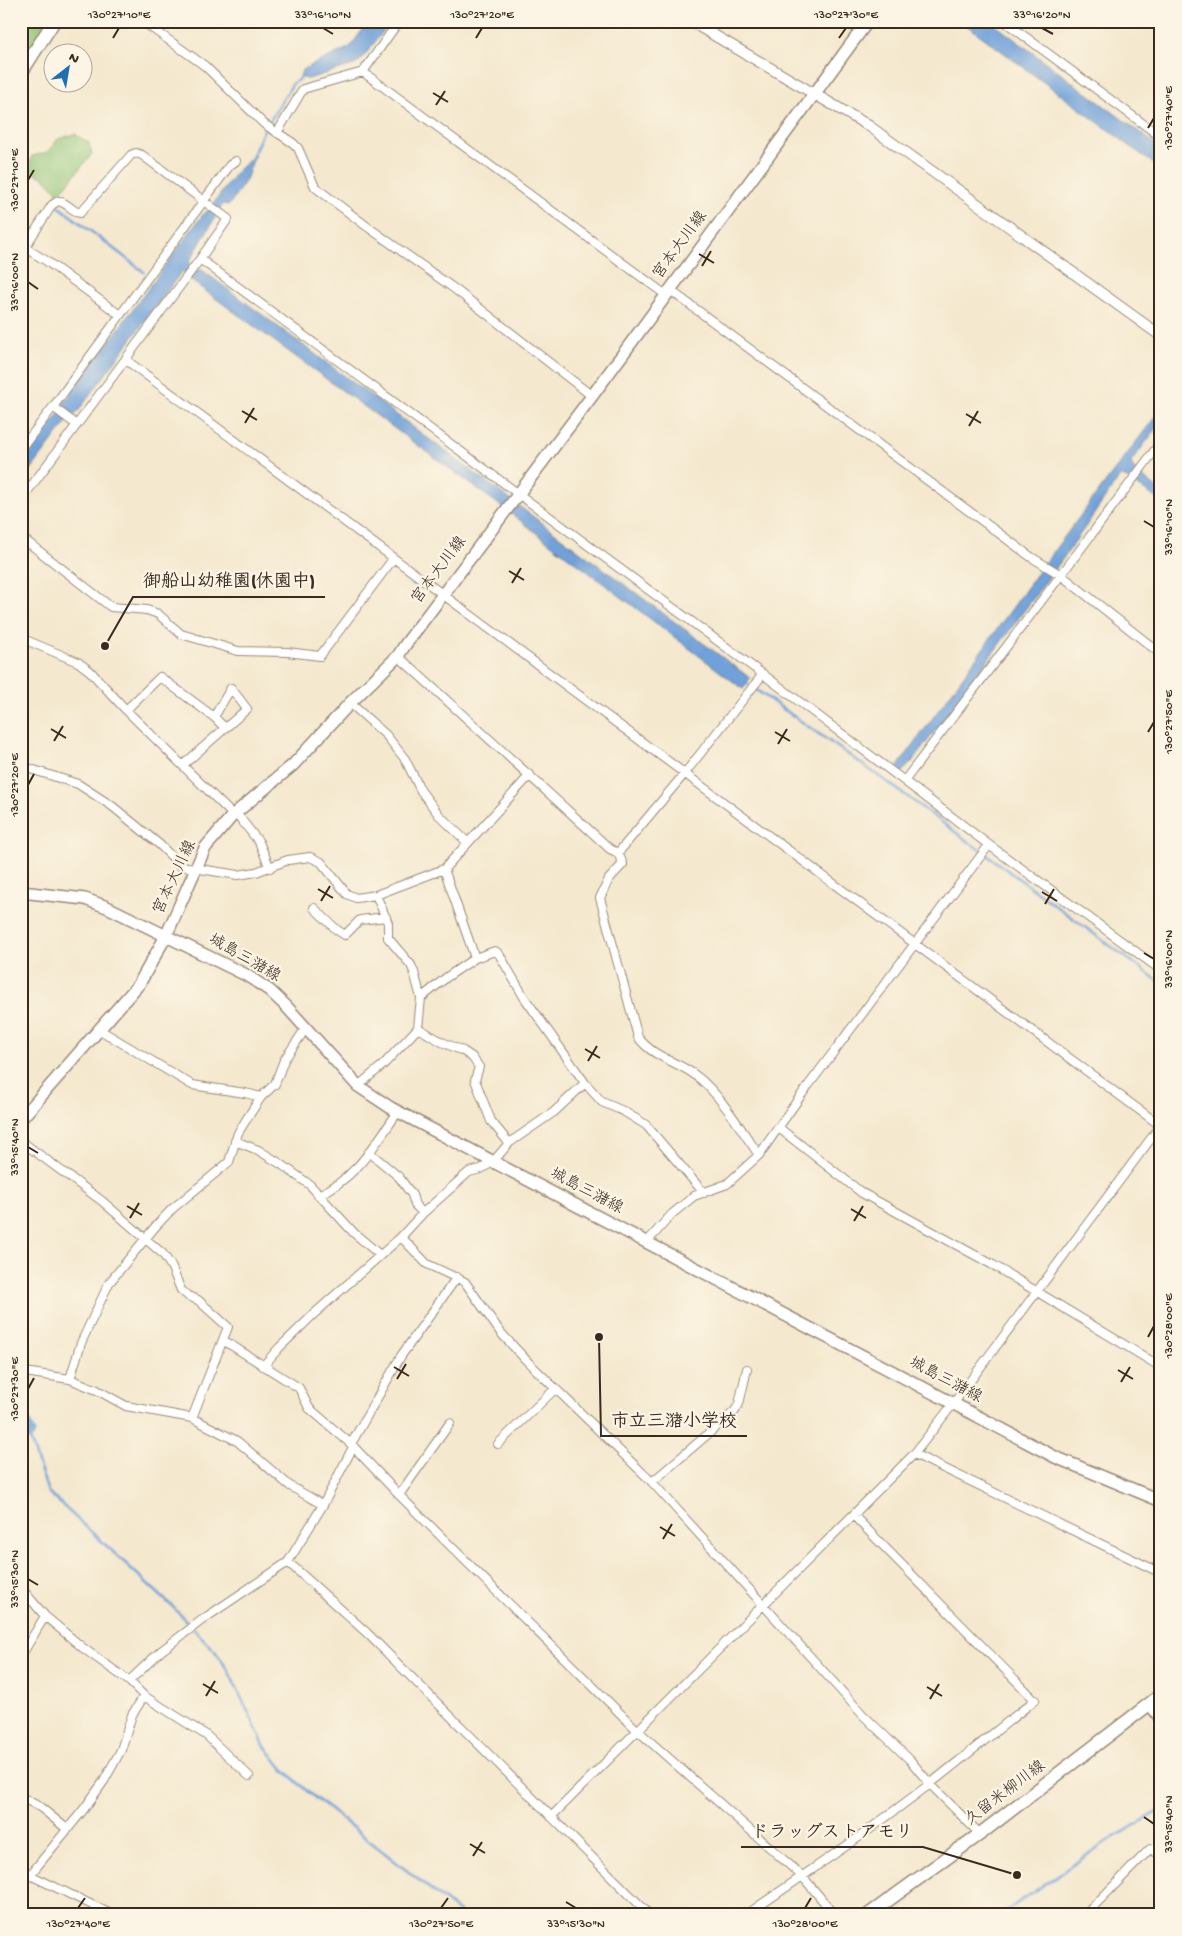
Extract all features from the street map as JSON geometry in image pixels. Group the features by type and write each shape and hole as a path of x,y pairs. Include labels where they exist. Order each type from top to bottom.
{"main road":[{"path":"21,73 54,21"},
{"name":"宮本大川線","path":"21,1119 139,984 166,936 205,848 235,814 293,765 350,703 398,656 868,21"},
{"name":"城島三潴線","path":"21,892 86,899 107,907 246,976 269,990 286,1006 358,1086 398,1112 1056,1457 1161,1501"},
{"name":"久留米柳川線","path":"868,1915 980,1834 1161,1695"},
{"path":"1150,1704 1161,1719"}],"street":[{"path":"142,21 204,66 271,128 298,148 315,187 365,226 456,290 592,396"},
{"path":"271,128 303,89 363,72 399,21"},
{"path":"690,21 897,144 1161,336"},
{"path":"1004,21 1161,137"},
{"path":"363,72 1031,557 1059,574 1161,654"},
{"path":"21,500 74,423 126,360 228,219 142,154 136,153 131,155 80,213 62,201 52,205 23,246 120,315"},
{"path":"21,449 55,409 120,315 206,202 230,165 236,161"},
{"path":"198,262 762,674 989,845 1161,970"},
{"path":"126,360 1161,1126 914,1454 551,1816"},
{"path":"55,409 74,423"},
{"path":"902,778 1161,442"},
{"path":"21,537 111,607 147,610 158,614 181,634 238,651 287,652 311,656 320,656 393,558"},
{"path":"21,638 78,662 90,671 126,710 235,814 259,842 270,868"},
{"path":"398,656 610,850 618,853 623,864 609,879 600,898 638,1037 646,1048 697,1076 710,1087 759,1155"},
{"path":"618,853 685,773 762,674"},
{"path":"126,710 160,677 214,717 225,728"},
{"path":"183,766 247,709 231,688 214,717"},
{"path":"350,703 386,735 405,758 421,791 439,815 468,843"},
{"path":"21,766 78,784 112,806 160,845 181,866 238,875 270,868 288,860 310,857 321,862 347,894 356,898 376,895 444,869 530,775"},
{"path":"647,1242 672,1214 694,1196 727,1184 759,1155 808,1086 989,845"},
{"path":"444,869 475,958"},
{"path":"358,1086 383,1065 418,1028 421,998 411,965 388,938 388,922 376,895"},
{"path":"314,908 345,935 360,920 386,917"},
{"path":"421,998 475,958 495,951 499,954 524,997 585,1083 602,1102 623,1111 646,1125 704,1193"},
{"path":"70,1379 81,1343 109,1283 172,1209 229,1162 235,1142 246,1120 261,1097 275,1084 284,1060 306,1028"},
{"path":"418,1028 472,1057 478,1067 475,1080 490,1121 509,1144"},
{"path":"100,1030 192,1085 261,1097"},
{"path":"264,1366 279,1348 315,1313 401,1237 469,1172 481,1169 493,1162 509,1144 554,1112 585,1083"},
{"path":"318,1195 334,1188 344,1180 369,1152 398,1112"},
{"path":"779,1128 862,1193 993,1265 1161,1367"},
{"path":"21,1141 102,1201 164,1254 181,1290 188,1296 198,1300 228,1327 192,1418"},
{"path":"235,1142 258,1150 310,1185 354,1233 380,1255"},
{"path":"369,1152 399,1177 412,1194 415,1205 424,1213"},
{"path":"401,1237 427,1264 457,1276 465,1282 501,1333 555,1389 652,1482 863,1716 910,1760 930,1784 980,1834"},
{"path":"129,1680 189,1629 288,1562 323,1505 352,1446 401,1356 457,1276"},
{"path":"223,1340 299,1388 309,1408 352,1446 399,1495 637,1730 802,1876 835,1915"},
{"path":"652,1482 735,1411 739,1404 747,1368"},
{"path":"21,1373 70,1379 97,1390 126,1406 192,1418 237,1441 290,1486 323,1505"},
{"path":"498,1444 555,1389"},
{"path":"399,1495 450,1423"},
{"path":"914,1454 1161,1574"},
{"path":"746,1915 930,1784 1035,1700 854,1515"},
{"path":"288,1562 367,1633 650,1915"},
{"path":"21,1588 45,1616 83,1648 129,1680 144,1696 206,1735 249,1776"},
{"path":"21,1656 45,1616"},
{"path":"21,1882 30,1875 84,1809 107,1775 121,1750 132,1714 144,1696"},
{"path":"21,1797 40,1807 67,1829"},
{"path":"1085,1915 1150,1849 1161,1855"},
{"path":"30,1875 113,1915"}],"green space":[{"path":"21,21 49,21 21,64"},
{"path":"75,134 89,143 92,154 59,194 44,178 28,170 32,156 47,152 58,139"}],"water":[{"path":"369,21 391,21 356,64 308,79 300,77 302,70 350,47"},
{"path":"961,21 990,21 1161,148 1161,169"},
{"path":"255,155 246,180 229,205 223,204 189,262 750,678 743,689 497,503 193,282 182,271 76,414 72,415 21,483 21,466 63,408 63,404 204,213 208,211 238,170"},
{"path":"1161,409 1161,422 1131,462 1133,468 1161,492 1161,501 1121,475 1067,553 912,762 901,773 896,769 1047,560"}],"waterway":[{"path":"251,160 263,132 293,83 303,77"},
{"path":"58,206 144,272"},
{"path":"745,682 890,784 1161,983"},
{"path":"21,1419 28,1433"},
{"path":"28,1433 48,1492 174,1608 215,1651 228,1670 264,1745 283,1769 309,1793 463,1915"},
{"path":"1000,1915 1106,1842 1161,1810"}],"place":[{"name":"御船山幼稚園(休園中)","path":"105,646"},
{"name":"市立三潴小学校","path":"599,1337"},
{"name":"ドラッグストアモリ","path":"1017,1875"}]}
